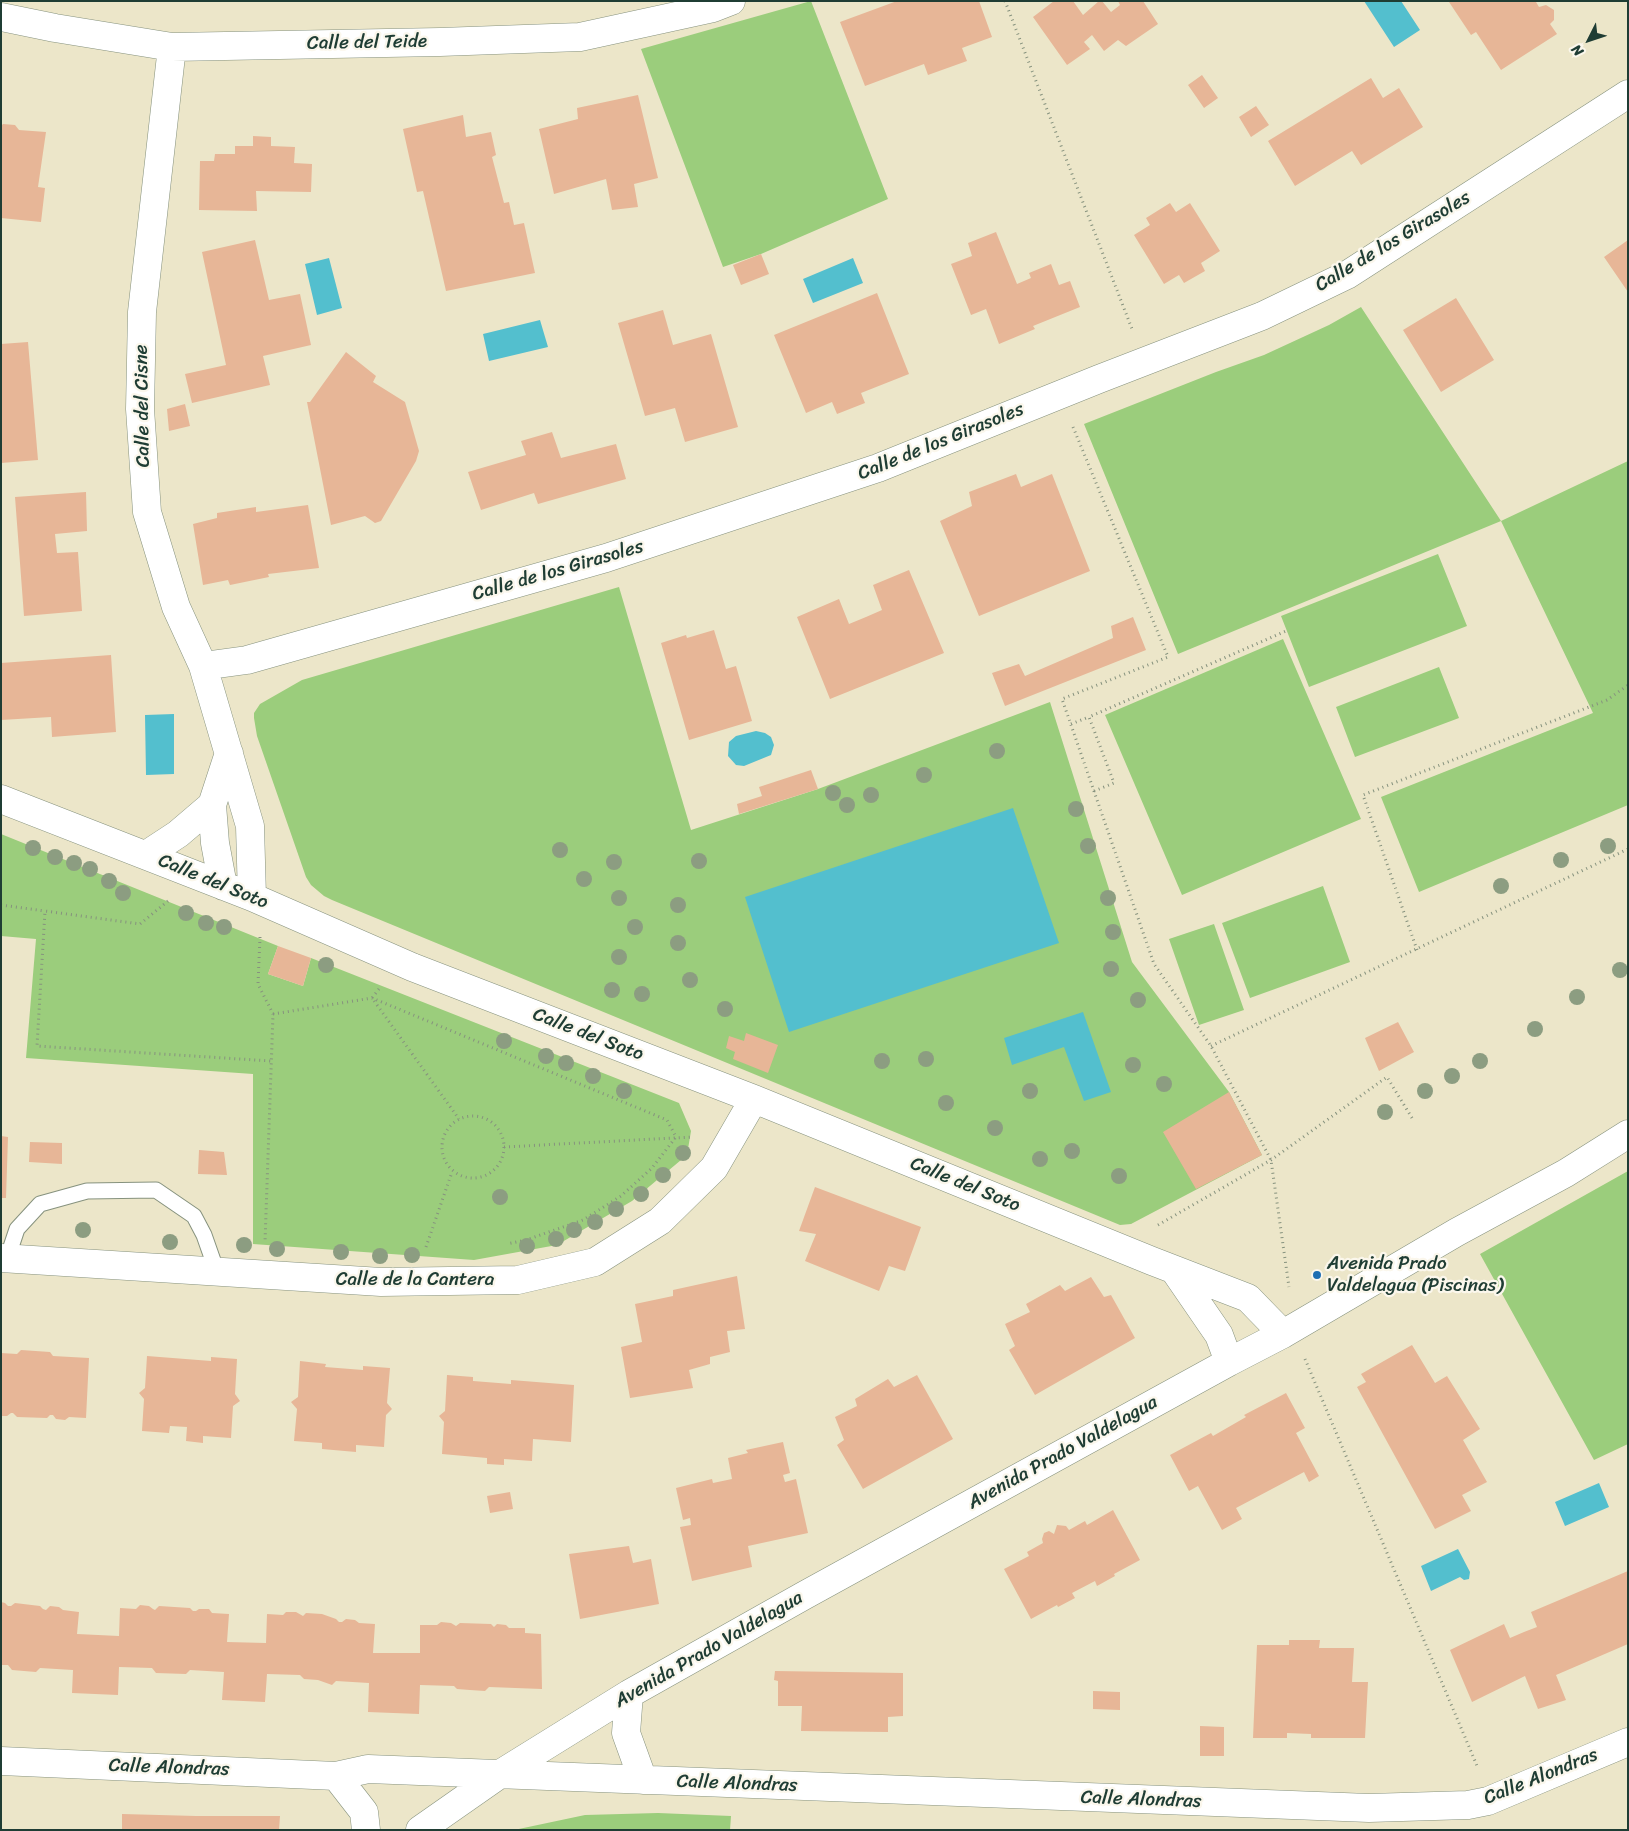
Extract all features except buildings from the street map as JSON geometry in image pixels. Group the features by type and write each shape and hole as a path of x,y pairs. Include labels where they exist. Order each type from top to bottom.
{"street":[{"name":"Calle del Teide","path":"1,17 55,28 172,46 580,37 713,8 731,1"},
{"name":"Calle del Cisne","path":"172,46 142,312 140,409 147,512 176,608 203,666 250,826 252,897"},
{"name":"Calle de los Girasoles","path":"203,666 247,660 597,561 878,468 1100,378 1262,316 1347,275 1628,94"},
{"path":"223,886 215,843 212,805 229,753"},
{"name":"Calle del Soto","path":"1,799 252,897 412,967 754,1099 1248,1298 1293,1343"},
{"path":"146,855 178,834 212,805"},
{"name":"Calle de la Cantera","path":"4,1258 381,1282 518,1280 594,1262 660,1221 714,1168 754,1099"},
{"name":"Avenida Prado Valdelagua","path":"420,1830 500,1774 629,1694 805,1595 1228,1362 1293,1343 1457,1232 1566,1173 1628,1134"},
{"path":"1175,1270 1219,1335 1228,1362"},
{"path":"629,1694 626,1732 643,1780"},
{"name":"Calle Alondras","path":"1,1761 336,1776 368,1769 1369,1808 1468,1804 1488,1801 1628,1742"},
{"path":"336,1776 364,1812 366,1830"}],"lane":[{"path":"4,1258 18,1229 40,1204 87,1191 156,1190 194,1216 204,1235 217,1272"}],"path":[{"path":"1005,1 1133,332"},
{"path":"1070,422 1168,658 1062,699 1154,964 1211,1046 1271,1160 1289,1287"},
{"path":"1071,724 1286,632"},
{"path":"1417,950 1363,795 1607,700 1628,685"},
{"path":"1089,717 1114,783 1094,791"},
{"path":"1211,1046 1628,849"},
{"path":"1,906 140,924 171,899"},
{"path":"45,911 37,1046 271,1061"},
{"path":"260,936 258,984 273,1014 265,1249"},
{"path":"372,998 381,986"},
{"path":"273,1014 372,998 668,1120 676,1137"},
{"path":"372,998 459,1118"},
{"path":"1152,1228 1271,1160 1387,1077 1412,1118"},
{"path":"474,1116 489,1120 500,1132 504,1147 501,1161 492,1172 480,1178 466,1178 452,1172 443,1159 441,1143 447,1129 459,1118 474,1116"},
{"path":"498,1246 526,1240 582,1220 620,1196 652,1168 676,1137"},
{"path":"504,1147 698,1137"},
{"path":"434,1251 425,1251 452,1172"},
{"path":"1293,1343 1480,1774"}],"green space":[{"path":"811,1 888,199 761,254 723,267 641,49"},
{"path":"1361,307 1501,521 1178,654 1084,424 1264,355 1329,325"},
{"path":"1628,461 1628,805 1419,892 1381,797 1593,713 1501,521"},
{"path":"1438,554 1467,626 1309,687 1281,616"},
{"path":"619,587 691,830 818,789 1050,702 1132,962 1229,1092 1262,1155 1131,1224 1120,1225 332,900 311,885 306,877 257,736 254,713 260,704 302,680"},
{"path":"1283,639 1361,819 1182,895 1105,715"},
{"path":"1439,667 1459,718 1355,757 1336,707"},
{"path":"1,834 278,946 268,974 303,986 311,958 679,1103 691,1131 687,1155 632,1201 557,1245 474,1260 253,1244 253,1074 26,1058 36,939 1,936"},
{"path":"1323,886 1350,962 1250,998 1222,923"},
{"path":"1214,924 1244,1010 1199,1025 1169,939"},
{"path":"1628,1171 1628,1444 1594,1460 1480,1254"},
{"path":"658,1813 731,1816 730,1830 514,1830 585,1815"}],"water":[{"path":"1364,1 1401,1 1420,30 1394,47"},
{"path":"329,258 342,308 317,315 305,264"},
{"path":"853,258 863,283 813,303 803,279"},
{"path":"540,320 548,347 489,361 483,334"},
{"path":"174,714 174,774 146,775 145,715"},
{"path":"756,731 771,737 774,745 771,755 744,766 736,765 728,756 729,742 736,736"},
{"path":"1013,808 1059,943 789,1032 745,897"},
{"path":"1083,1012 1111,1092 1084,1101 1064,1047 1012,1065 1004,1038"},
{"path":"1599,1483 1609,1507 1565,1526 1555,1502"},
{"path":"1458,1549 1470,1572 1469,1579 1464,1580 1460,1577 1431,1591 1421,1566"}],"place":[{"name":"Avenida Prado Valdelagua (Piscinas)","path":"1317,1275"}]}
